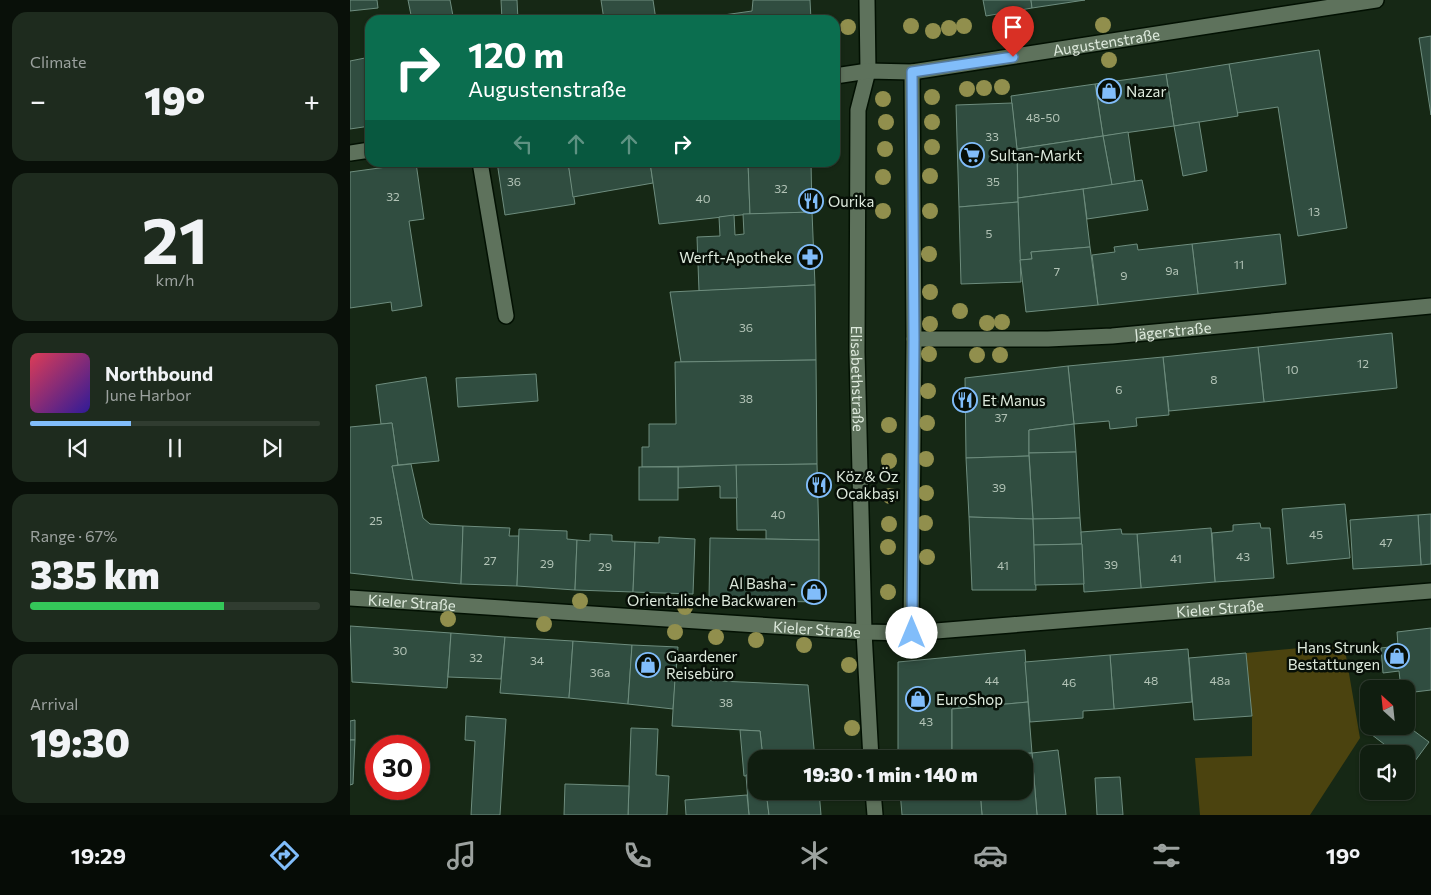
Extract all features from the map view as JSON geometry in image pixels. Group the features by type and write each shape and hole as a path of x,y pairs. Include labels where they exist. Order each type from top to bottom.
{"street":[{"name":"Elisabethstraße","path":"867,0 868,71 858,110 857,352 864,632 871,750"},
{"name":"Augustenstraße","path":"840,75 868,71 912,72 1376,0"},
{"path":"912,72 914,339 912,633"},
{"path":"350,153 365,151"},
{"path":"481,167 506,316"},
{"name":"Jägerstraße","path":"914,339 1048,339 1112,336 1431,306"},
{"name":"Kieler Straße","path":"350,598 864,632 912,633 1431,591"},
{"path":"874,800 875,815"}],"shaded area":[{"path":"1344,644 1360,738 1310,815 1200,815 1195,758 1252,756 1252,716 1246,653"}],"building":[{"path":"350,0 377,0 378,8 350,11"},
{"path":"408,0 450,0 453,15 411,15"},
{"path":"501,0 517,0 518,15 502,15"},
{"path":"601,0 653,0 655,15 603,15"},
{"path":"753,0 810,0 811,15 724,15 752,11"},
{"path":"983,0 1031,0 1032,8 986,16"},
{"path":"1031,0 1085,0 1032,8"},
{"path":"1431,36 1431,115 1419,38"},
{"path":"1319,50 1347,228 1298,236 1278,107 1237,113 1229,64"},
{"path":"365,58 365,127 350,129 350,61"},
{"path":"1229,64 1238,116 1174,126 1166,74"},
{"path":"1166,74 1174,126 1103,136 1095,84"},
{"path":"1095,84 1103,136 1017,149 1011,96"},
{"path":"1012,103 1017,149 1018,202 959,207 956,105"},
{"path":"1199,122 1207,171 1183,176 1174,126"},
{"path":"1128,132 1135,181 1112,185 1103,136"},
{"path":"1103,136 1112,185 1018,198 1017,149"},
{"path":"387,167 417,167 424,219 409,221 422,306 392,311 391,302 350,308 350,172"},
{"path":"498,167 569,167 575,204 505,215"},
{"path":"569,167 651,167 653,183 573,197"},
{"path":"651,167 748,167 750,214 659,224"},
{"path":"748,167 811,167 812,212 750,214"},
{"path":"1142,180 1148,210 1087,219 1083,189"},
{"path":"1083,189 1090,247 1031,252 1032,259 1020,260 1018,198"},
{"path":"1018,202 1021,282 961,284 959,207"},
{"path":"812,212 815,285 699,291 697,237 720,236 719,217 734,215 735,235 744,234 743,214"},
{"path":"1280,234 1286,284 1198,294 1192,244"},
{"path":"1137,244 1138,250 1192,244 1198,294 1098,305 1092,255 1115,252 1114,247"},
{"path":"1090,247 1098,305 1026,312 1020,260 1032,259 1031,252"},
{"path":"815,285 816,360 681,362 670,292"},
{"path":"1392,333 1397,388 1264,402 1258,347"},
{"path":"1258,347 1264,402 1169,411 1163,357"},
{"path":"1163,357 1169,415 1136,418 1137,426 1110,429 1109,421 1074,424 1068,366"},
{"path":"816,360 817,464 642,467 642,447 649,447 649,424 676,424 675,362"},
{"path":"1068,366 1074,424 1029,430 1029,456 966,458 965,378"},
{"path":"536,374 538,401 458,407 456,378"},
{"path":"426,377 439,461 398,465 392,423 381,424 376,385"},
{"path":"392,423 398,465 392,466 413,580 350,573 350,427"},
{"path":"1074,424 1076,452 1029,453 1029,430"},
{"path":"1076,452 1080,518 1033,519 1029,453"},
{"path":"1029,456 1033,519 969,517 966,458"},
{"path":"411,464 423,518 430,524 463,526 461,584 413,580 392,466"},
{"path":"817,464 819,540 766,539 766,530 737,530 736,465"},
{"path":"736,465 737,498 720,498 720,486 678,488 678,467"},
{"path":"639,467 678,467 678,500 639,500"},
{"path":"1345,504 1350,558 1287,564 1282,509"},
{"path":"1431,514 1431,564 1421,565 1418,515"},
{"path":"1418,515 1421,565 1353,569 1350,520"},
{"path":"969,517 1033,519 1036,590 972,590"},
{"path":"1080,518 1082,544 1034,545 1033,519"},
{"path":"1260,523 1261,528 1270,528 1274,578 1215,582 1212,533 1233,531 1233,525"},
{"path":"463,526 510,528 509,536 519,536 517,586 461,584"},
{"path":"1211,528 1215,582 1141,588 1137,534"},
{"path":"519,529 567,531 567,539 577,540 575,590 517,586"},
{"path":"1121,529 1122,534 1137,534 1141,588 1084,592 1081,532"},
{"path":"590,534 612,535 612,541 635,542 633,592 575,590 577,540 590,541"},
{"path":"659,537 695,539 693,594 633,592 635,542 659,543"},
{"path":"710,538 819,540 819,602 709,600"},
{"path":"1082,544 1084,584 1035,585 1034,545"},
{"path":"350,626 451,633 447,688 352,682"},
{"path":"1431,628 1431,690 1415,692 1415,680 1400,680 1399,671 1383,673 1381,648 1398,646 1397,632"},
{"path":"451,633 505,637 501,679 448,677"},
{"path":"505,637 573,641 569,698 500,693"},
{"path":"573,641 632,645 628,704 569,698"},
{"path":"632,645 678,647 673,709 628,704"},
{"path":"1188,649 1192,702 1114,709 1110,655"},
{"path":"1025,650 1028,702 952,709 952,750 898,750 898,662"},
{"path":"1246,653 1252,716 1194,720 1189,658"},
{"path":"1110,655 1114,709 1083,711 1083,718 1030,722 1025,662"},
{"path":"675,679 808,685 814,750 762,750 760,731 672,726"},
{"path":"1028,702 1032,750 952,750 952,709"},
{"path":"466,716 506,719 500,815 471,815 475,741 465,740"},
{"path":"355,720 355,740 350,740 350,721"},
{"path":"631,728 658,729 656,775 669,776 667,815 628,815"},
{"path":"740,730 760,731 762,750 748,750 748,776 744,776"},
{"path":"1415,732 1429,742 1415,761 1415,745 1385,745 1372,735 1415,735"},
{"path":"350,740 355,740 353,784 350,785"},
{"path":"1058,750 1066,815 1037,815 1033,753"},
{"path":"1033,765 1037,815 982,815 981,800 1033,800"},
{"path":"746,775 748,775 748,800 767,800 769,815 749,815"},
{"path":"1120,777 1123,815 1097,815 1095,778"},
{"path":"565,784 629,786 628,815 564,815"},
{"path":"747,795 749,815 686,815 685,800"},
{"path":"767,800 820,800 821,815 769,815"},
{"path":"901,800 981,800 982,815 902,815"}],"place":[{"name":"Nazar","path":"1109,91"},
{"name":"Sultan-Markt","path":"972,155"},
{"name":"Ourika","path":"811,201"},
{"name":"Werft-Apotheke","path":"810,257"},
{"name":"Et Manus","path":"965,400"},
{"name":"Köz & Öz Ocakbaşı","path":"819,485"},
{"name":"Al Basha - Orientalische Backwaren","path":"814,592"},
{"name":"Hans Strunk Bestattungen","path":"1397,656"},
{"name":"Gaardener Reisebüro","path":"648,665"},
{"name":"EuroShop","path":"918,699"}],"route":[{"path":"912,633 914,339 912,72 1013,57"}]}
